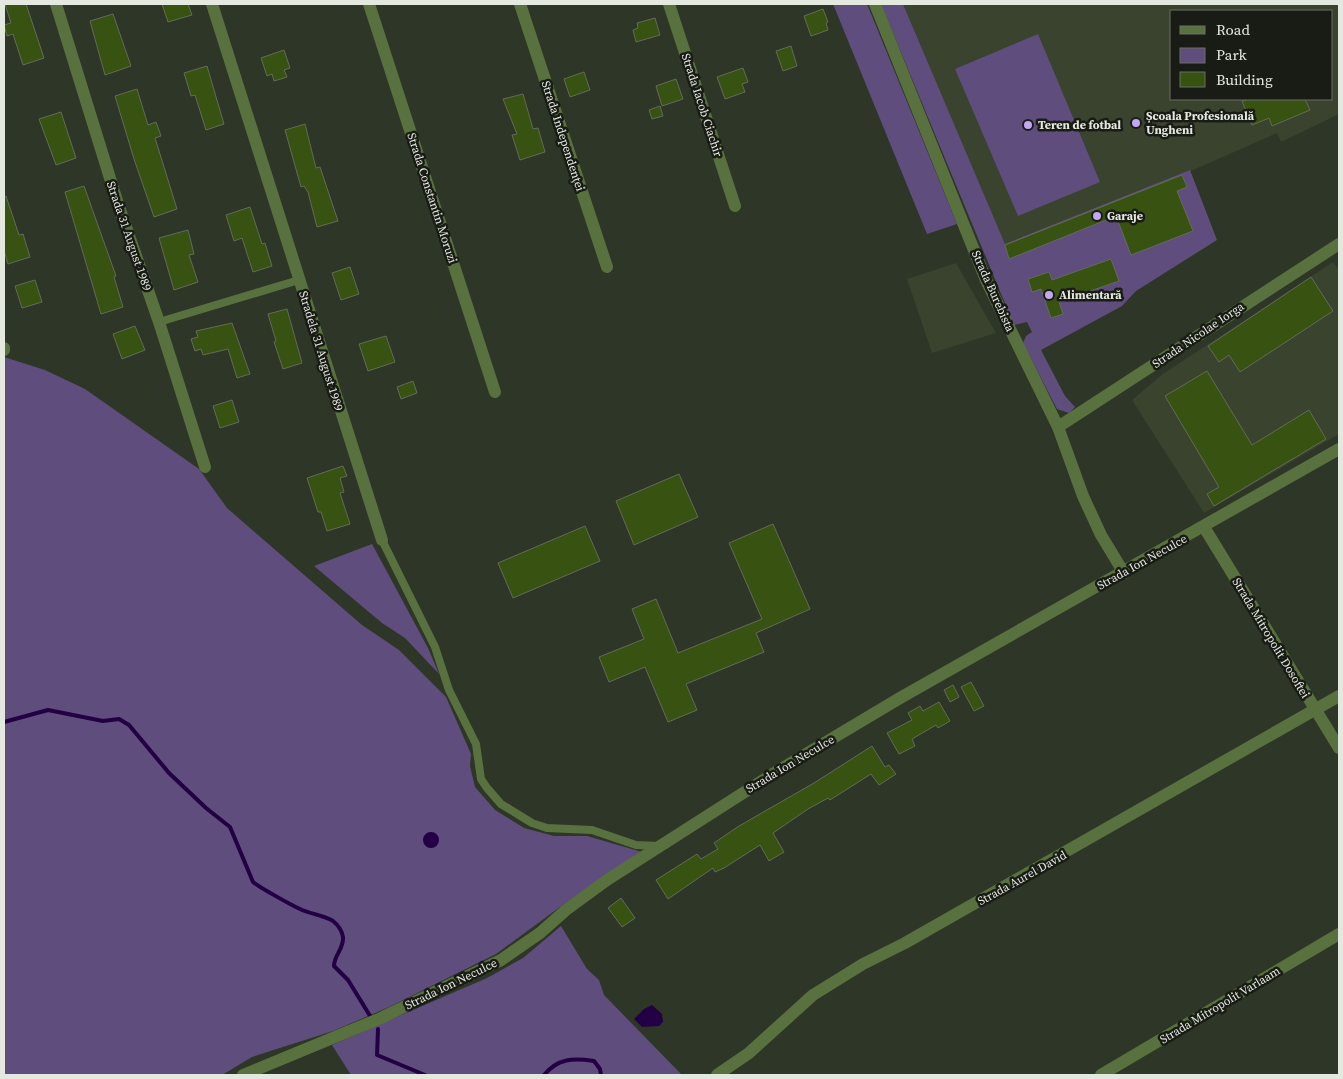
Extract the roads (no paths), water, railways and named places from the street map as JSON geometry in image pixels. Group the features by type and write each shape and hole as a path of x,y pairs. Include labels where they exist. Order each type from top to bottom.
{"street":[{"name":"Strada 31 August 1989","path":"56,4 118,204 159,322 205,467"},
{"name":"Stradela 31 August 1989","path":"212,4 382,540"},
{"name":"Strada Constantin Moruzi","path":"369,4 495,392"},
{"name":"Strada Independenței","path":"520,4 607,267"},
{"name":"Strada Iacob Ciachir","path":"669,4 735,206"},
{"name":"Strada Burebista","path":"875,4 986,280 1058,427 1086,504 1101,535 1124,573"},
{"name":"Strada Nicolae Iorga","path":"1058,427 1339,244"},
{"name":"Strada Ion Neculce","path":"243,1075 380,1018 501,960 540,933 590,892 776,772 900,698 1124,573 1339,448"},
{"name":"Strada Mitropolit Dosoftei","path":"1204,527 1339,748"},
{"name":"Strada Aurel David","path":"717,1075 748,1054 790,1014 839,978 913,939 1339,696"},
{"name":"Strada Mitropolit Varlaam","path":"1101,1075 1339,934"}],"lane":[{"path":"159,322 299,280"},
{"name":"Stradela 31 August 1989","path":"382,540 435,647 449,690 476,744 482,779 501,804 532,822 547,828 592,830 636,845 661,846"}],"waterway":[{"path":"4,722 48,710 103,721 119,719 129,725 169,773 206,808 230,827 253,882 296,907 329,919 338,926 341,930 343,941 334,966 348,980 372,1019"},
{"path":"378,1029 377,1055 425,1075"},
{"path":"544,1075 549,1069 566,1060 594,1061 600,1069 601,1075"}],"place":[{"name":"Școala Profesională Ungheni","path":"1136,123"},
{"name":"Teren de fotbal","path":"1028,125"},
{"name":"Garaje","path":"1097,216"},
{"name":"Alimentară","path":"1049,295"}]}
